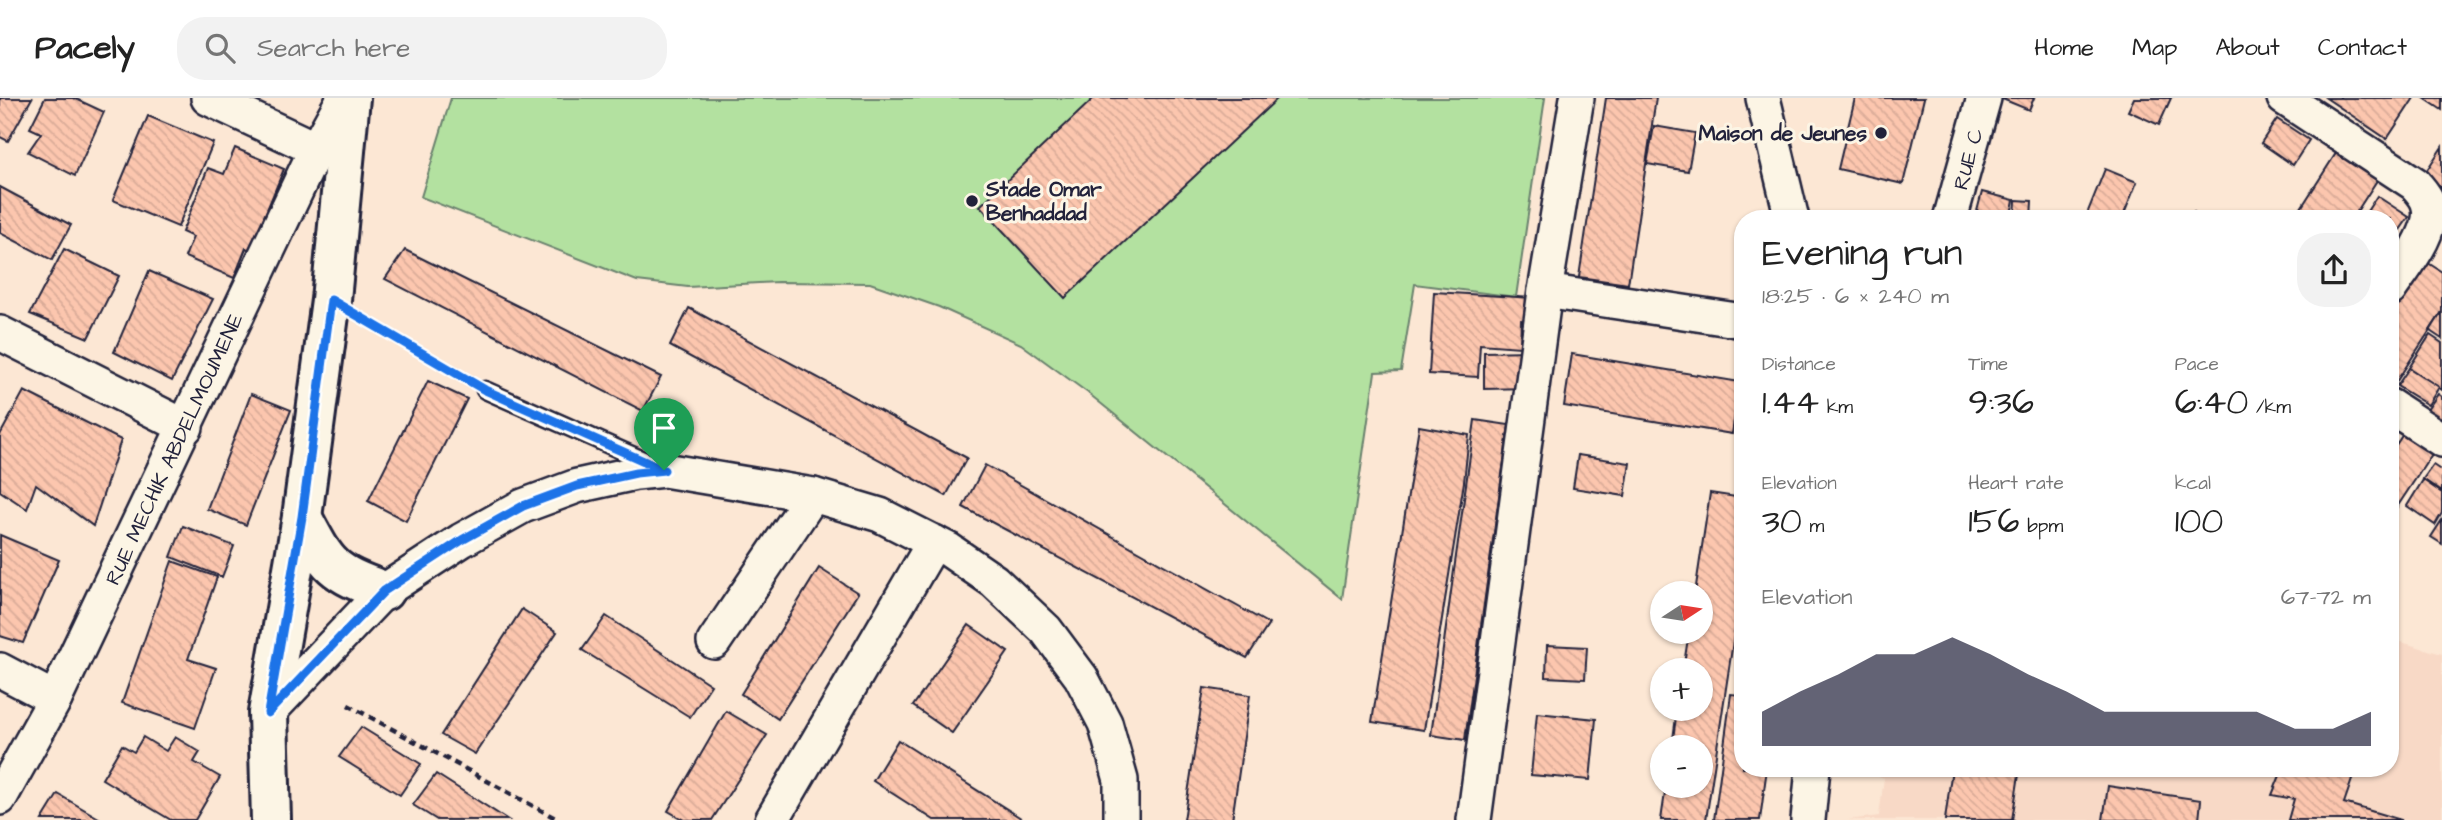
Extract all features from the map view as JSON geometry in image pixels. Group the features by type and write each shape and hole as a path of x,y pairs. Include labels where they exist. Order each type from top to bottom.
{"main road":[{"path":"271,820 268,713 302,517 331,300 350,98"},
{"path":"302,517 324,559 337,572 384,591"}],"street":[{"path":"208,98 316,149"},
{"name":"RUE MECHIK ABDELMOUMENE","path":"0,798 55,699 316,149 344,98"},
{"path":"1474,820 1545,291 1577,98"},
{"path":"1763,98 1790,210"},
{"name":"RUE C","path":"1953,210 1984,98"},
{"path":"2284,98 2415,184 2429,203 2430,213 2423,238 2399,275"},
{"path":"1545,291 1734,320"},
{"path":"0,333 186,427"},
{"path":"2399,411 2442,440"},
{"path":"268,713 384,591 462,540 523,506 577,486 636,473 664,470 813,495 880,514 949,550 994,581 1046,631 1081,677 1105,723 1121,780 1121,820"},
{"path":"714,642 813,495"},
{"path":"772,820 934,542"},
{"path":"0,670 55,699"},
{"path":"1808,820 1813,777"}],"lane":[{"path":"485,390 664,470"}],"path":[{"path":"331,300 485,390"},
{"path":"348,705 559,820"}],"shaded area":[{"path":"2399,641 2442,654 2442,820 1848,820 1879,816 1884,778 1881,777 2399,777"}],"green space":[{"path":"451,98 1545,98 1516,297 1415,284 1401,371 1375,372 1342,599 1088,393 1021,344 939,307 870,283 778,282 688,287 637,281 421,197"}],"building":[{"path":"0,98 32,98 8,141 0,137"},
{"path":"45,98 74,98 104,112 75,176 28,152 41,133 30,128"},
{"path":"1094,98 1278,98 1065,298 980,206"},
{"path":"1606,98 1656,98 1628,284 1579,277"},
{"name":"Maison de Jeunes","path":"1855,98 1924,98 1903,184 1838,169"},
{"path":"2000,98 2034,98 2029,110"},
{"path":"2134,98 2171,98 2159,125 2128,111"},
{"path":"2326,98 2414,98 2387,139"},
{"path":"2424,98 2442,98 2442,110"},
{"path":"148,116 213,143 178,227 113,200"},
{"path":"2277,119 2309,140 2293,165 2261,143"},
{"path":"1654,126 1695,133 1688,171 1647,164"},
{"path":"2340,147 2381,174 2358,210 2300,210"},
{"path":"2442,147 2442,188 2423,176"},
{"path":"235,148 284,169 264,217 271,220 257,253 246,248 234,278 185,257 193,237 182,232 208,168 224,174"},
{"path":"2105,169 2137,182 2126,210 2089,210"},
{"path":"0,187 71,225 52,260 0,233"},
{"path":"1982,192 2014,200 2012,210 1977,210"},
{"path":"2377,196 2398,210 2368,210"},
{"path":"2016,200 2032,201 2032,210 2015,210"},
{"path":"2399,210 2409,217 2399,231"},
{"path":"64,249 119,276 88,338 30,314"},
{"path":"405,250 661,377 643,411 385,279"},
{"path":"2419,257 2442,272 2442,312 2399,377 2399,287"},
{"path":"149,271 213,299 172,381 114,352"},
{"path":"1434,292 1535,298 1533,321 1521,320 1520,347 1480,344 1478,377 1429,374"},
{"path":"689,308 967,458 946,496 670,346"},
{"path":"2442,312 2442,339 2430,331"},
{"path":"2430,335 2442,343 2442,390 2409,368"},
{"path":"1529,351 1529,388 1484,389 1484,352"},
{"path":"1572,354 1734,381 1732,434 1564,406"},
{"path":"2409,368 2439,387 2428,405 2399,387"},
{"path":"428,381 467,399 406,521 368,501"},
{"path":"24,391 121,440 93,526 36,484 27,509 0,491 0,435"},
{"path":"251,394 291,410 246,525 207,509"},
{"path":"2438,394 2442,397 2442,424 2425,413"},
{"path":"1475,420 1509,425 1465,740 1431,735"},
{"path":"1419,426 1469,435 1464,482 1424,730 1372,722"},
{"path":"2405,431 2434,451 2399,504 2399,440"},
{"path":"1578,455 1630,463 1625,496 1573,488"},
{"path":"985,465 1269,624 1247,658 963,507"},
{"path":"2433,465 2442,471 2442,492 2423,479"},
{"path":"2423,480 2442,493 2442,513 2435,525 2407,506"},
{"path":"1710,493 1734,497 1734,635 1713,774 1713,735 1674,735 1675,721 1713,721 1713,658 1685,658 1687,644 1713,644 1713,581 1697,581"},
{"path":"2442,520 2442,544 2431,537"},
{"path":"183,526 234,546 222,577 171,557"},
{"path":"0,535 59,560 23,643 0,636"},
{"path":"172,561 217,577 188,659 216,668 195,728 122,703"},
{"path":"819,568 858,593 778,719 741,694"},
{"path":"522,609 557,632 475,754 441,735"},
{"path":"606,616 711,685 690,717 582,650"},
{"path":"969,625 1008,652 952,733 913,706"},
{"path":"1547,645 1587,647 1585,679 1546,677"},
{"path":"1204,688 1250,695 1232,820 1184,820"},
{"path":"1731,694 1734,694 1734,777 1766,777 1760,820 1714,820"},
{"path":"726,711 767,735 712,820 684,820 668,811"},
{"path":"1537,713 1596,719 1590,780 1531,775"},
{"path":"361,727 421,764 400,795 339,757"},
{"path":"143,737 166,751 175,737 200,752 194,762 220,777 195,820 171,820 102,779 122,745 134,752"},
{"path":"898,740 1024,820 934,820 873,781"},
{"path":"436,774 508,820 437,820 413,805"},
{"path":"1951,777 2019,777 2012,820 1945,820"},
{"path":"2279,777 2353,777 2344,803 2401,820 2288,820 2294,799 2272,795"},
{"path":"2108,786 2201,800 2199,820 2103,820"},
{"path":"58,794 102,820 42,820"},
{"path":"1664,798 1709,798 1706,820 1661,820"}],"place":[{"name":"Maison de Jeunes","path":"1881,133"},
{"name":"Stade Omar Benhaddad","path":"972,201"}],"route":[{"path":"331,300 485,390 664,470 636,473 577,486 523,506 462,540 384,591 268,713 302,517 331,300"}]}
